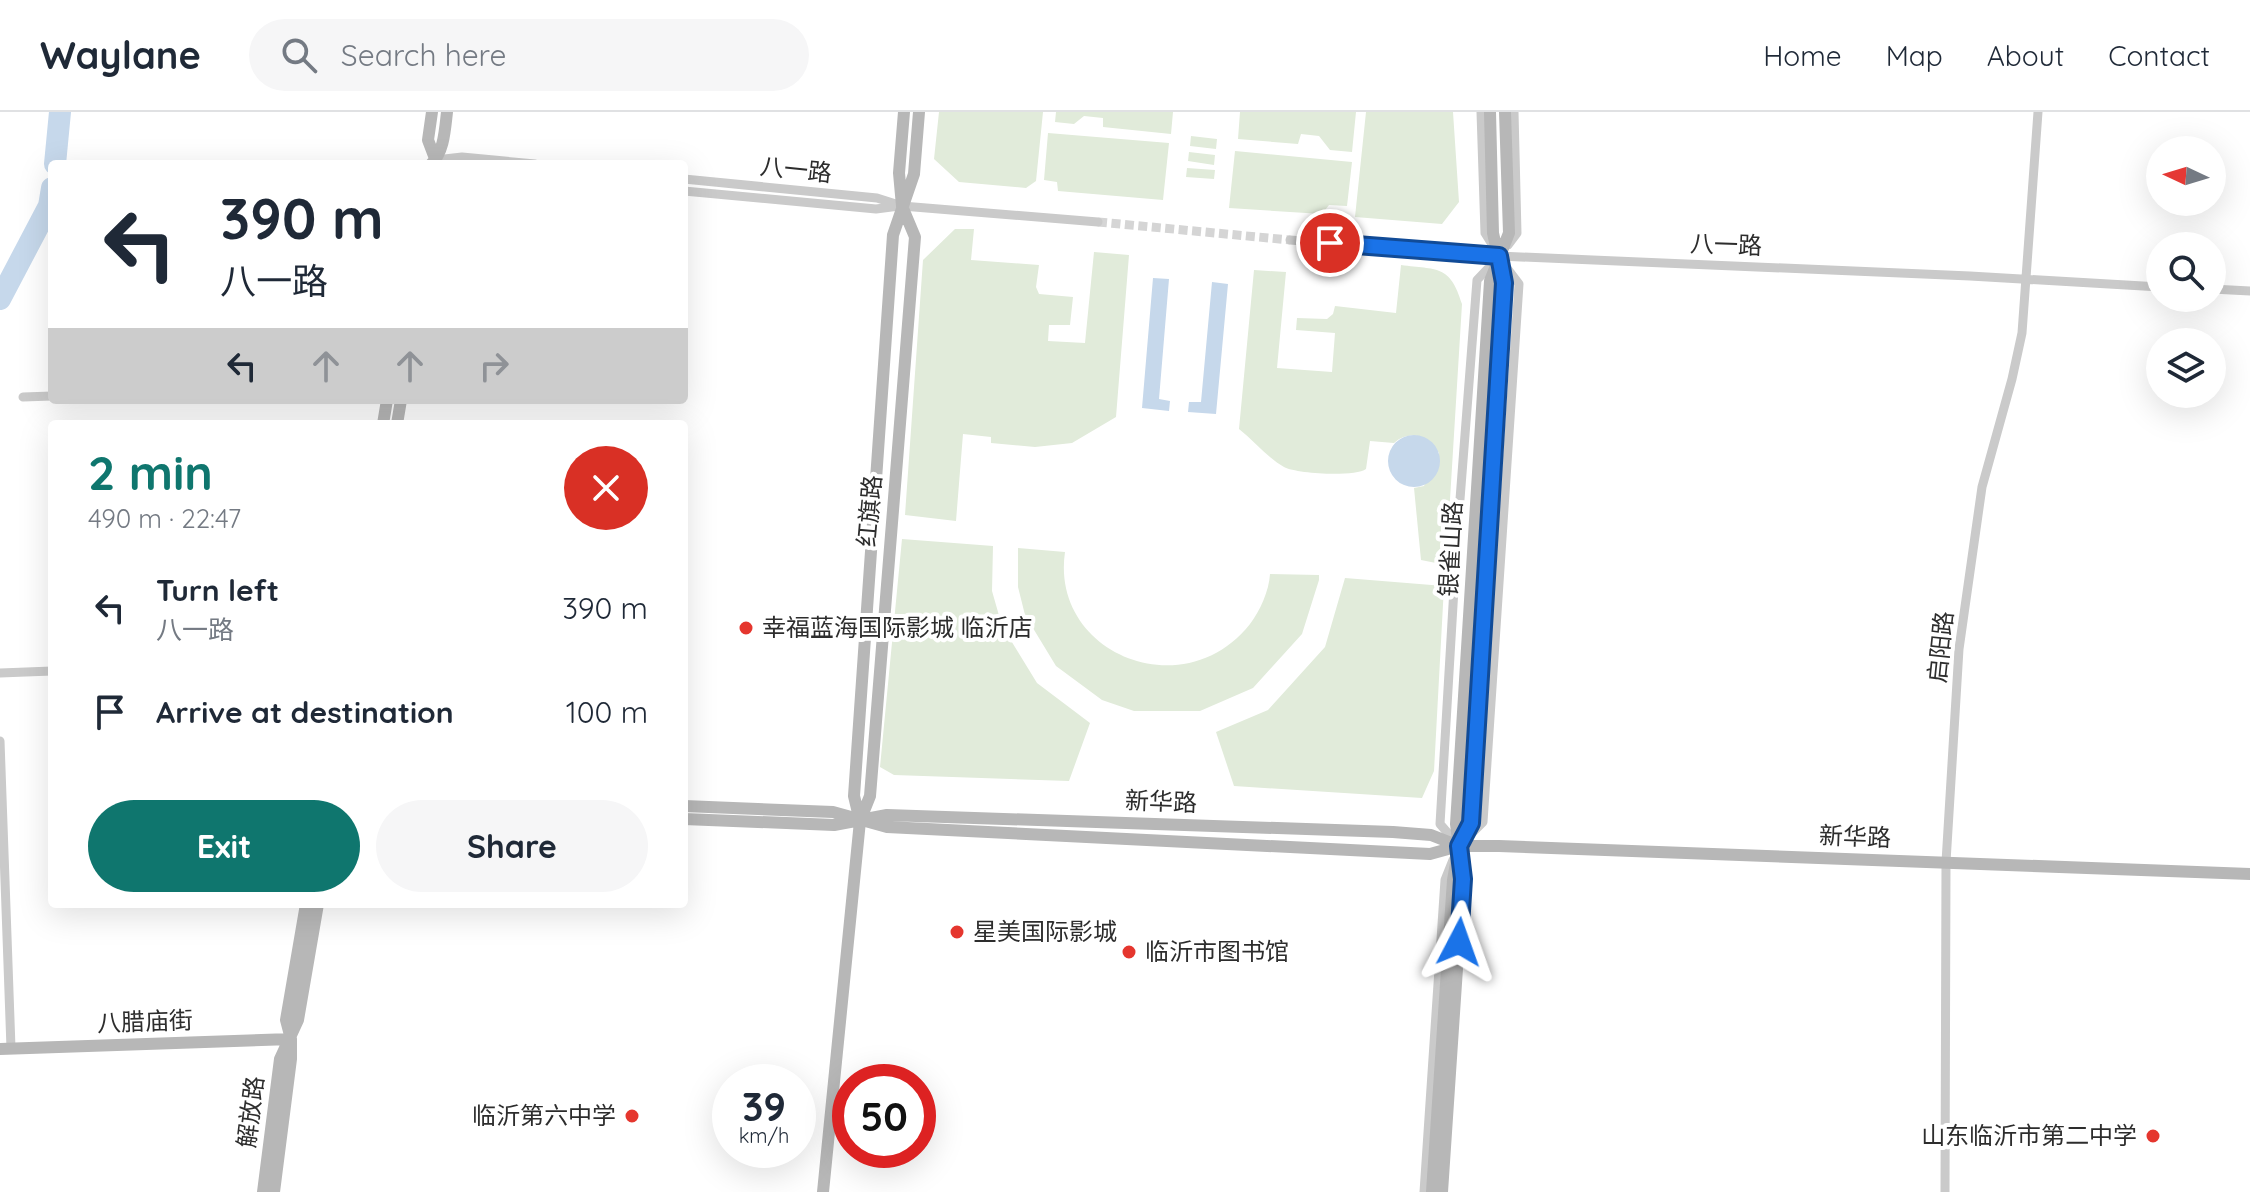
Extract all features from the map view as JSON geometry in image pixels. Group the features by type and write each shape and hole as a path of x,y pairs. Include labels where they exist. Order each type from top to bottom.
{"main road":[{"path":"432,112 428,140 433,160"},
{"path":"435,160 443,140 447,112"},
{"name":"红旗路","path":"823,1192 860,821 870,796 915,237 902,206 899,173 904,112"},
{"name":"红旗路","path":"860,821 854,796 893,235 914,174 919,112"},
{"name":"银雀山路","path":"1490,112 1493,233 1499,256"},
{"name":"银雀山路","path":"1432,1192 1453,880 1459,846 1457,808 1490,281 1509,233 1505,112"},
{"name":"新华路","path":"688,806 833,812 887,827 1430,854 1459,846 2250,874"},
{"name":"新华路","path":"688,819 834,825 887,815 1393,832 1431,835 1459,846"},
{"path":"1442,1192 1444,1161 1452,1130 1471,879 1459,846"},
{"name":"解放路","path":"274,1192 291,1059 291,1039 286,1020 305,908"},
{"name":"解放路","path":"263,1192 280,1059 298,1020 317,908"},
{"name":"八腊庙街","path":"5,1049 291,1039"}],"street":[{"path":"1424,1192 1445,880 1459,846 1483,822 1519,284 1485,233 1481,112"},
{"path":"1499,256 1517,233 1514,112"},
{"name":"启阳路","path":"1945,1192 1946,862 1959,649 1980,501 2022,333 2038,112"},
{"path":"448,160 462,157 493,160"},
{"name":"八一路","path":"688,179 877,198 902,206"},
{"name":"八一路","path":"688,191 876,209 902,206 1098,222"},
{"name":"八一路","path":"1290,240 1499,256 1959,275 2146,286"},
{"path":"2226,290 2250,291"},
{"path":"23,397 48,396"},
{"path":"0,673 48,671"},
{"path":"0,741 5,1049"}],"green space":[{"path":"939,112 1043,112 1036,181 1026,188 959,182 934,159"},
{"path":"1056,112 1173,112 1171,134 1103,127 1103,118 1084,116 1074,124 1055,122"},
{"path":"1240,112 1356,112 1352,152 1330,150 1319,136 1301,134 1298,144 1238,139"},
{"path":"1366,112 1453,112 1459,202 1442,224 1355,217"},
{"path":"1048,133 1169,143 1163,200 1058,191 1057,182 1044,180"},
{"path":"1191,136 1217,139 1216,149 1190,146"},
{"path":"1235,151 1352,162 1347,206 1329,205 1322,214 1229,208"},
{"path":"1189,152 1215,155 1214,165 1188,161"},
{"path":"1187,168 1215,170 1214,179 1186,177"},
{"path":"955,229 974,229 971,260 1039,265 1036,287 1039,294 1073,297 1070,325 1049,325 1048,341 1085,343 1094,252 1129,255 1116,417 1072,443 1035,447 991,443 991,437 963,434 956,521 905,515 923,260"},
{"path":"1401,265 1433,269 1447,275 1462,304 1446,565 1421,560 1414,488 1424,486 1439,453 1430,442 1419,436 1406,436 1394,443 1370,441 1366,469 1326,474 1284,467 1239,429 1254,270 1286,272 1277,368 1332,372 1335,333 1296,330 1297,318 1327,319 1333,314 1335,306 1396,313"},
{"path":"902,539 993,546 992,591 1002,626 1037,683 1090,723 1069,781 894,775 880,767"},
{"path":"1018,548 1065,552 1066,588 1078,618 1100,642 1127,658 1159,665 1191,663 1222,649 1254,619 1266,594 1270,574 1319,575 1319,580 1302,634 1253,688 1200,711 1134,711 1102,700 1056,666 1025,615 1018,587"},
{"path":"1345,578 1444,586 1434,771 1422,798 1234,786 1216,732 1268,710 1325,647"}],"water":[{"path":"1153,278 1169,279 1159,399 1170,401 1169,411 1142,408"},
{"path":"1212,282 1228,284 1216,414 1188,412 1189,402 1201,402"},
{"path":"1414,435 1433,442 1440,461 1433,480 1414,487 1395,480 1388,461 1395,442"}],"waterway":[{"path":"55,160 60,112"},
{"path":"0,299 48,208"}],"tunnel":[{"path":"1098,222 1290,240"}],"place":[{"name":"幸福蓝海国际影城 临沂店","path":"746,628"},
{"name":"星美国际影城","path":"957,932"},
{"name":"临沂市图书馆","path":"1129,952"},
{"name":"临沂第六中学","path":"632,1116"},
{"name":"山东临沂市第二中学","path":"2153,1136"}],"route":[{"path":"1330,243 1499,256 1504,283 1471,823 1459,846 1463,879 1459,942"}]}
